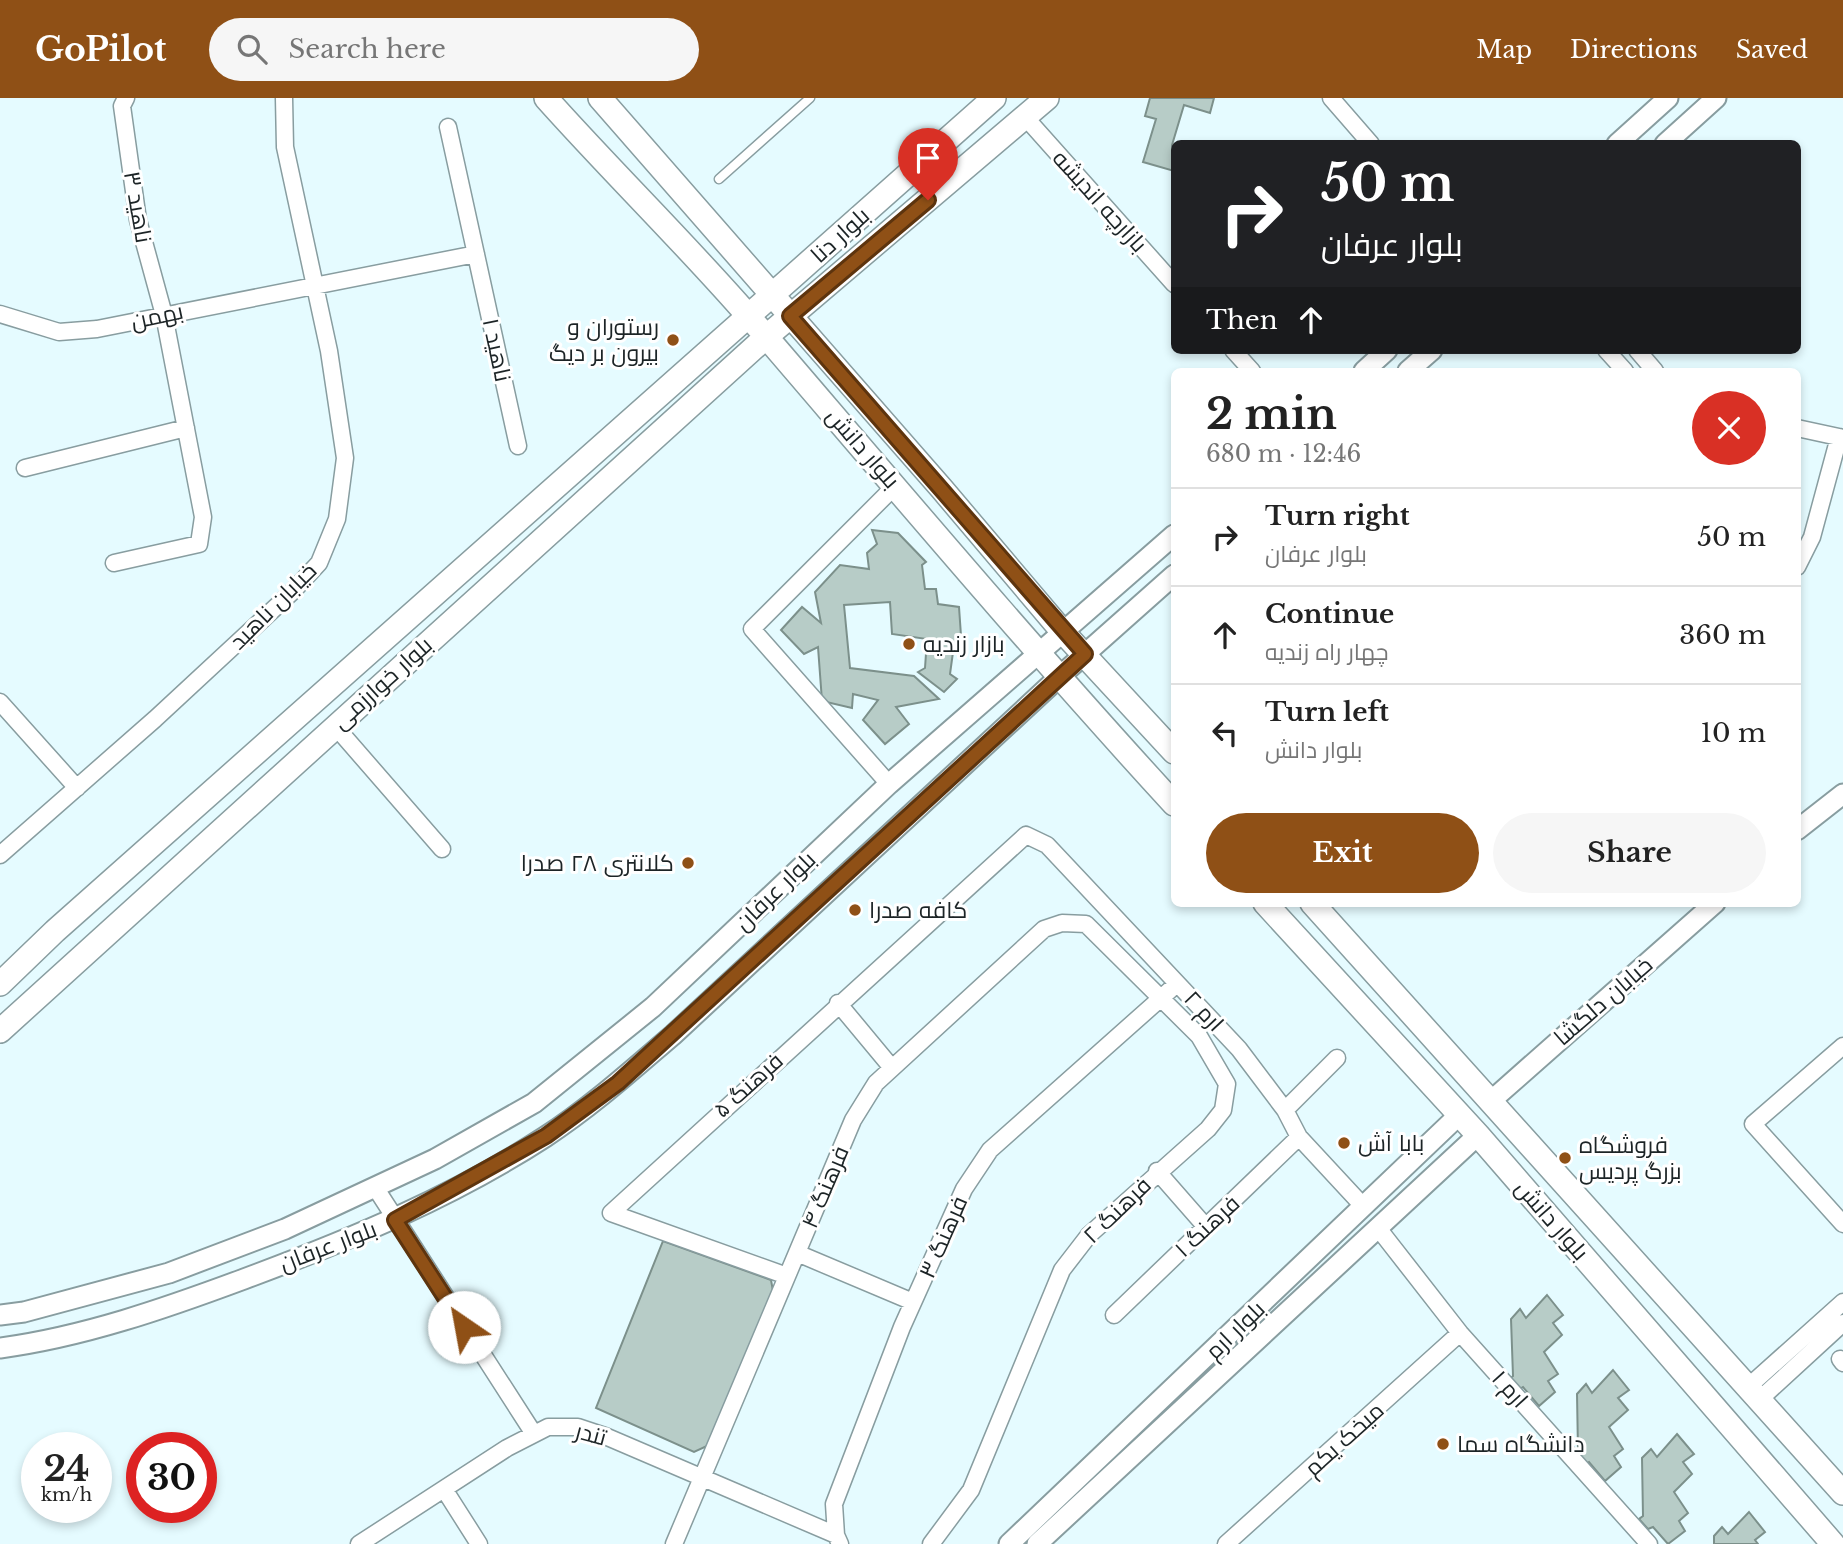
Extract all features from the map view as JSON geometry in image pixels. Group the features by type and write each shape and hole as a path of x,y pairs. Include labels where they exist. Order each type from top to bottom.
{"main road":[{"name":"بلوار دانش","path":"546,98 749,317 896,485 1036,653 1171,801"},
{"name":"بلوار دانش","path":"600,98 942,489 1062,631 1171,749"},
{"name":"بلوار دنا","path":"749,317 994,98"},
{"name":"بلوار دنا","path":"766,337 1046,98"},
{"name":"بلوار خوارزمی","path":"0,984 55,931 749,317"},
{"name":"بلوار خوارزمی","path":"0,1031 766,337"},
{"name":"بلوار دانش","path":"1269,907 1478,1135 1833,1544"},
{"name":"بلوار دانش","path":"1316,907 1843,1493"}],"street":[{"name":"ناهید ۳","path":"114,563 199,544 203,517 164,315 138,220 122,106 126,98"},
{"name":"خیابان ناهید","path":"0,855 155,719 319,563 337,519 345,458 329,351 285,147 284,98"},
{"path":"1331,98 1368,140"},
{"path":"1621,140 1668,98"},
{"path":"1669,140 1716,98"},
{"name":"بازارچه اندیشه","path":"1026,117 1171,281"},
{"name":"ناهید ۱","path":"448,127 517,446"},
{"path":"314,284 476,254"},
{"name":"بهمن","path":"0,314 59,332 97,329 314,284"},
{"path":"1237,354 1249,368"},
{"path":"1367,368 1383,354"},
{"path":"1411,368 1427,354"},
{"path":"1610,354 1622,368"},
{"path":"1641,354 1653,368"},
{"path":"26,468 186,428"},
{"path":"1801,429 1841,438 1812,537 1801,558"},
{"path":"889,784 752,629 896,485"},
{"name":"بلوار عرفان","path":"0,1315 24,1312 169,1272 285,1229 435,1159 534,1103 653,1007 889,784 1036,653 1171,539"},
{"name":"بلوار عرفان","path":"0,1348 30,1344 179,1303 395,1220 546,1136 618,1083 1058,678 1171,578"},
{"path":"0,702 77,788"},
{"path":"335,726 442,849"},
{"path":"1801,827 1843,794"},
{"name":"ارم ۲","path":"1026,835 1047,845 1239,1049 1285,1110 1299,1137 1363,1206"},
{"name":"فرهنگ ۵","path":"787,1276 611,1213 838,1003 1026,835"},
{"name":"خیابان دلگشا","path":"1492,1100 1710,907"},
{"name":"فرهنگ ۴","path":"674,1544 853,1120 876,1083 1045,929 1062,923 1086,924"},
{"name":"فرهنگ ۲","path":"931,1544 971,1490 1062,1270 1089,1235 1157,1171 1208,1129 1223,1110 1227,1084 1199,1036 1086,924"},
{"name":"فرهنگ ۳","path":"838,1539 834,1504 914,1302 964,1189 990,1150 1178,984"},
{"path":"838,1003 892,1068"},
{"path":"1843,1046 1753,1124 1843,1224"},
{"path":"1285,1110 1337,1058"},
{"name":"بلوار ارم","path":"1009,1544 1159,1404 1459,1115"},
{"name":"بلوار ارم","path":"1037,1544 1478,1135"},
{"name":"فرهنگ ۱","path":"1114,1315 1299,1137"},
{"path":"1427,1146 1434,1143 1447,1148 1449,1155 1443,1167"},
{"path":"1157,1171 1206,1227"},
{"path":"375,1187 534,1434"},
{"name":"ارم ۱","path":"1378,1228 1460,1333 1648,1544"},
{"path":"797,1253 914,1302"},
{"path":"1753,1393 1843,1302"},
{"path":"1753,1393 1843,1323"},
{"name":"میخک یکم","path":"1226,1544 1460,1333"},
{"name":"تندر","path":"359,1544 548,1427 578,1427 703,1475 838,1539"},
{"path":"444,1489 480,1544"}],"lane":[{"path":"719,179 810,98"}],"building":[{"path":"1150,98 1214,98 1210,113 1184,105 1174,140 1171,140 1171,170 1143,162 1156,119 1145,116"},
{"path":"872,530 898,533 926,562 922,565 925,589 936,589 938,604 959,607 962,650 953,652 950,674 957,679 944,692 918,672 925,668 927,639 892,634 890,602 844,605 850,668 914,676 939,699 896,707 909,724 885,744 863,720 878,700 853,694 852,708 822,701 818,647 804,654 781,630 802,607 821,623 815,592 840,565 869,569 867,553 877,544"},
{"path":"663,1241 771,1280 773,1291 707,1446 694,1452 596,1408"},
{"path":"1547,1295 1563,1315 1553,1323 1562,1335 1544,1352 1558,1374 1548,1381 1555,1392 1539,1406 1523,1387 1518,1390 1508,1380 1513,1376 1511,1319 1520,1309 1526,1318"},
{"path":"1613,1370 1629,1390 1618,1398 1628,1410 1609,1427 1623,1449 1614,1456 1621,1467 1605,1481 1589,1462 1584,1465 1574,1455 1578,1451 1577,1394 1586,1384 1592,1393"},
{"path":"1677,1434 1694,1454 1683,1462 1692,1474 1674,1492 1688,1513 1679,1521 1685,1531 1668,1544 1653,1527 1648,1529 1639,1519 1643,1516 1642,1458 1651,1449 1657,1457"},
{"path":"1749,1512 1765,1532 1755,1540 1758,1544 1714,1544 1714,1536 1722,1527 1728,1534"}],"place":[{"name":"رستوران و بیرون بر دیگ","path":"673,340"},
{"name":"بازار زندیه","path":"909,644"},
{"name":"کلانتری ۲۸ صدرا","path":"688,863"},
{"name":"کافه صدرا","path":"855,910"},
{"name":"بابا آش","path":"1344,1143"},
{"name":"فروشگاه بزرگ پردیس","path":"1565,1158"},
{"name":"دانشگاه سما","path":"1443,1444"}],"route":[{"path":"464,1327 395,1220 500,1164 546,1136 618,1083 1085,654 1062,631 790,316 928,200"}]}
